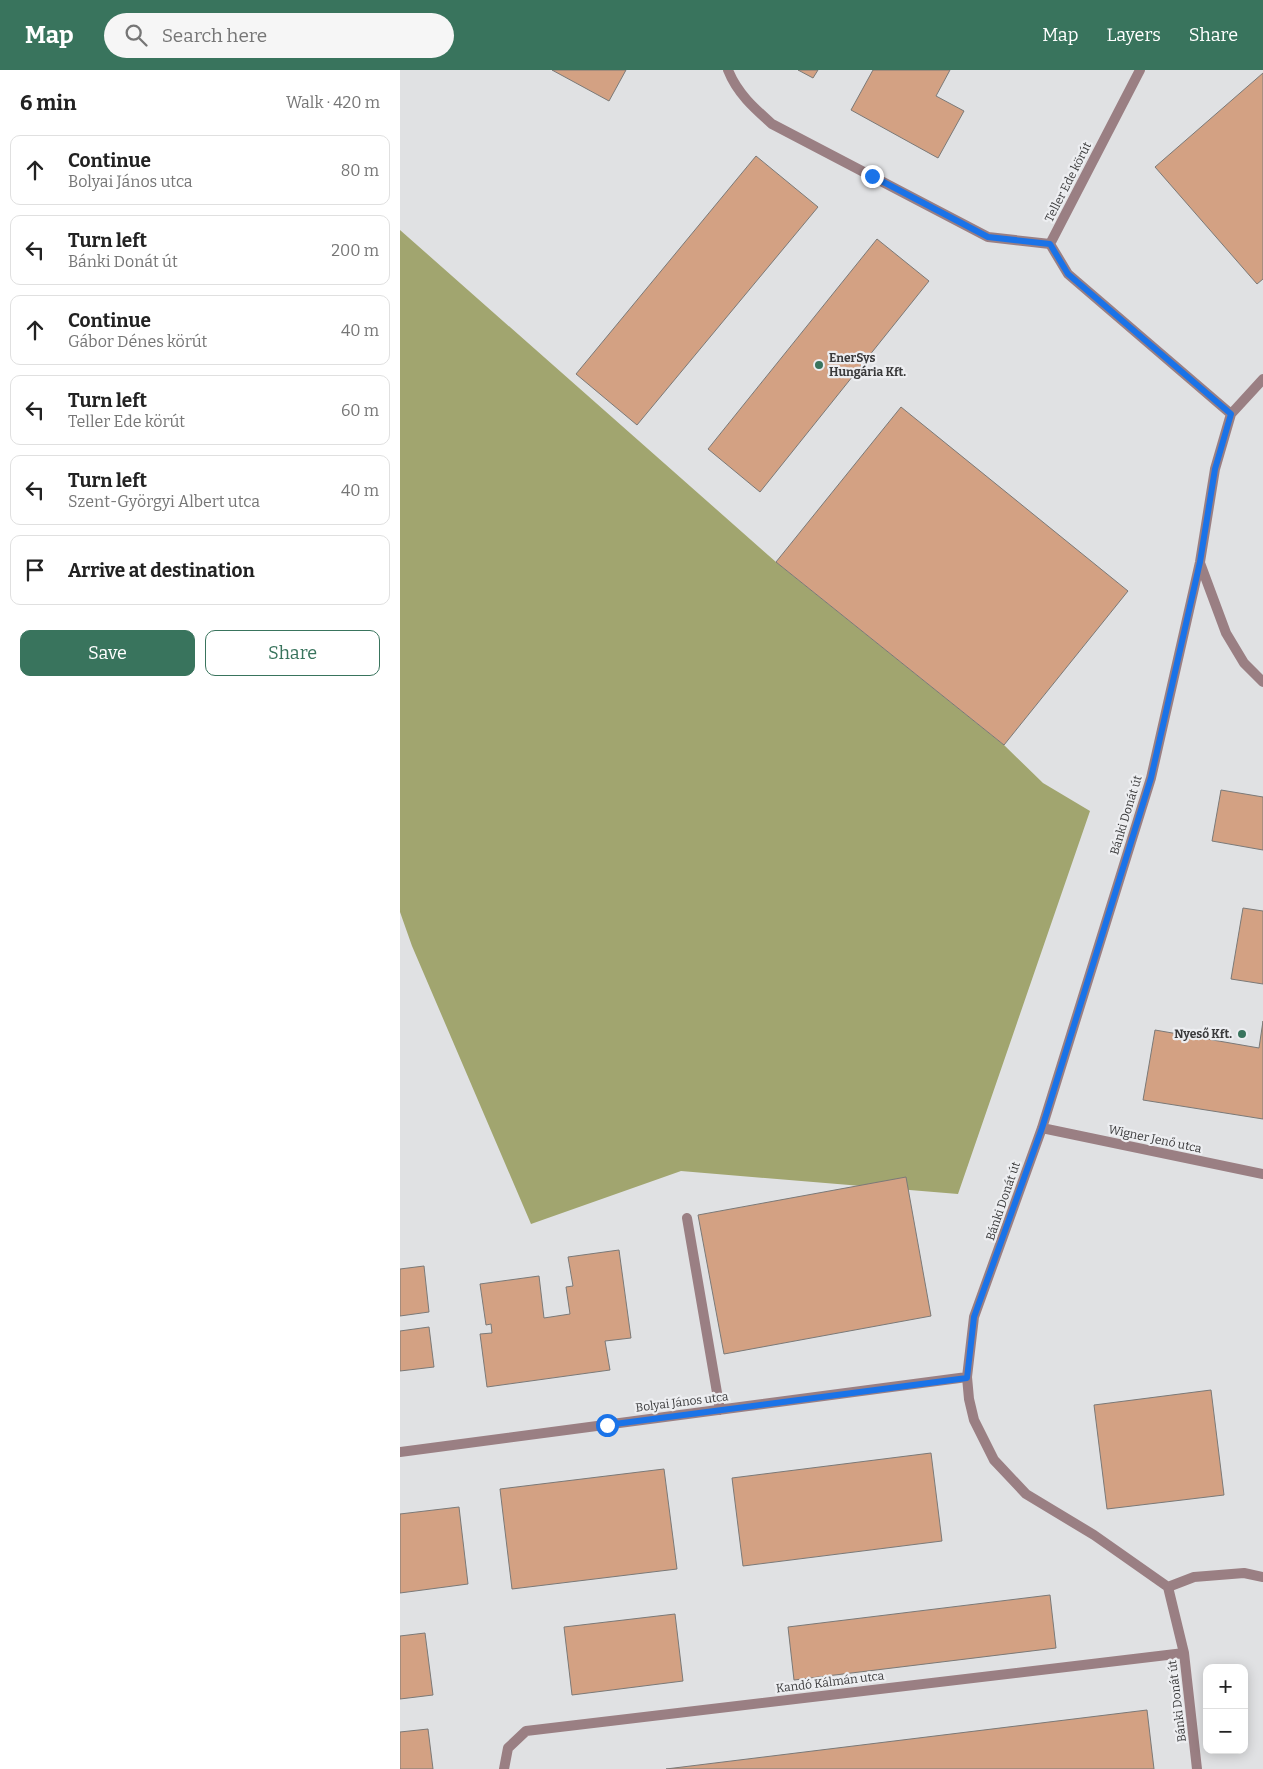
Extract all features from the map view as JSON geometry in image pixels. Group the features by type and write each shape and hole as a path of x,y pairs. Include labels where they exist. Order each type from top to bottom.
{"lane":[{"path":"728,70 733,83 750,104 772,124 988,237 1050,244 1068,274 1231,414 1263,379"},
{"name":"Teller Ede körút","path":"1050,244 1140,70"},
{"name":"Bánki Donát út","path":"1197,1769 1184,1653 1168,1587 1094,1534 1026,1494 994,1460 974,1420 968,1399 967,1378 974,1317 1042,1128 1151,778 1200,562 1215,469 1231,414"},
{"path":"1200,562 1226,633 1244,663 1263,682"},
{"name":"Wigner Jenő utca","path":"1042,1128 1263,1174"},
{"path":"687,1218 720,1410"},
{"name":"Bolyai János utca","path":"400,1452 967,1378"},
{"path":"1168,1587 1194,1577 1244,1573 1263,1577"},
{"name":"Kandó Kálmán utca","path":"504,1769 508,1748 526,1731 1184,1653"}],"green space":[{"path":"400,230 776,562 1004,745 1043,783 1090,811 958,1194 681,1171 531,1224 412,946 400,912"}],"building":[{"path":"552,70 626,70 609,101"},
{"path":"798,70 818,70 813,78"},
{"path":"873,70 950,70 936,96 964,111 938,158 851,110"},
{"path":"1263,73 1263,279 1257,284 1155,167"},
{"path":"756,156 818,207 637,425 576,374"},
{"name":"EnerSys Hungária Kft.","path":"877,239 929,281 760,492 708,449"},
{"path":"901,407 1128,591 1004,745 776,562"},
{"path":"1221,790 1263,797 1263,850 1212,841"},
{"path":"1243,908 1263,911 1263,984 1231,979"},
{"path":"1263,1021 1263,1119 1143,1100 1155,1030 1259,1048"},
{"path":"906,1177 931,1316 724,1354 698,1215"},
{"path":"619,1250 631,1338 605,1341 610,1370 487,1387 480,1334 492,1333 491,1324 486,1325 480,1284 539,1276 544,1318 570,1314 566,1287 573,1286 568,1257"},
{"path":"424,1266 429,1312 400,1316 400,1269"},
{"path":"429,1327 434,1367 400,1371 400,1331"},
{"path":"1211,1390 1224,1495 1107,1509 1094,1405"},
{"path":"931,1453 942,1541 743,1566 732,1478"},
{"path":"664,1469 677,1569 512,1589 500,1489"},
{"path":"459,1507 468,1584 400,1593 400,1514"},
{"path":"1050,1595 1056,1648 794,1680 788,1627"},
{"path":"675,1614 683,1681 572,1695 564,1627"},
{"path":"425,1633 433,1695 400,1699 400,1636"},
{"path":"1147,1710 1154,1769 666,1769"},
{"path":"428,1729 433,1769 400,1769 400,1732"}],"place":[{"name":"EnerSys Hungária Kft.","path":"819,365"},
{"name":"Nyeső Kft.","path":"1242,1034"}],"route":[{"path":"607,1425 967,1378 974,1317 1042,1128 1151,778 1200,562 1215,469 1231,414 1068,274 1050,244 988,237 872,176"}]}
